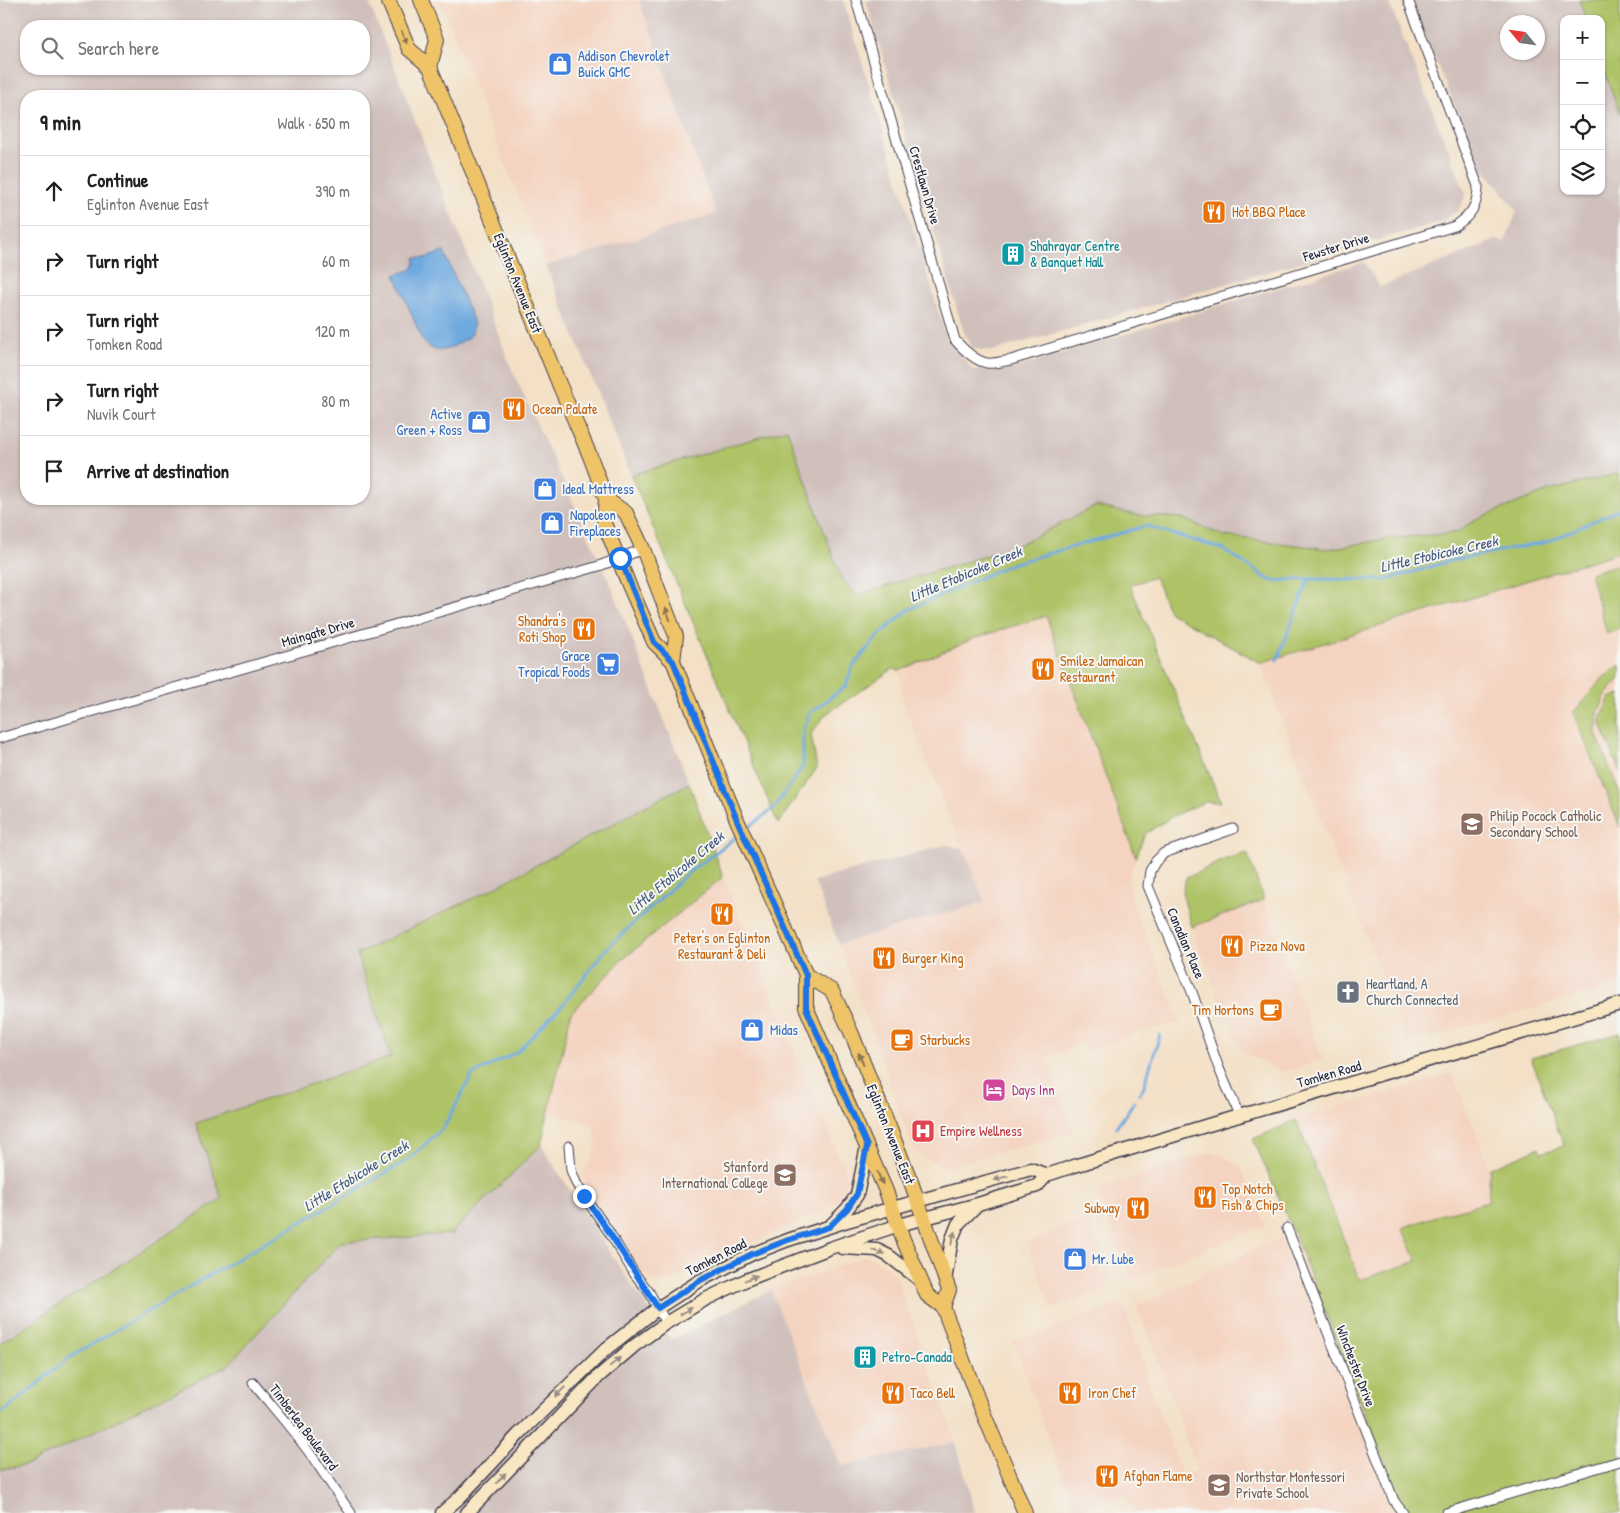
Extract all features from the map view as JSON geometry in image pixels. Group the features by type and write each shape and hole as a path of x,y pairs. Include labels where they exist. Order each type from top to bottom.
{"main road":[{"name":"Eglinton Avenue East","path":"388,0 409,49 430,66 590,456 606,499 604,523 654,642 673,661 737,820 806,975 806,1008 867,1146 920,1280 927,1295 943,1307 978,1400 1025,1513"},
{"path":"421,0 437,39 430,66"},
{"name":"Eglinton Avenue East","path":"606,499 626,513 643,549 676,636 673,661"},
{"name":"Eglinton Avenue East","path":"806,975 832,991 854,1041 918,1202 949,1290 943,1307"},
{"name":"Tomken Road","path":"467,1513 599,1376 634,1346 666,1323 706,1299 746,1280 830,1248 899,1225 1037,1186 1047,1175 1240,1115 1620,1004"},
{"path":"829,1227 847,1209 857,1194 867,1146"},
{"name":"Tomken Road","path":"442,1513 606,1349 658,1308 701,1280 752,1254 829,1227 1031,1169 1047,1175"},
{"path":"945,1280 952,1239 958,1224 978,1204"},
{"path":"830,1248 877,1250 889,1256 920,1280"}],"street":[{"name":"Crestlawn Drive","path":"856,0 955,340 974,357 987,363"},
{"name":"Fewster Drive","path":"987,363 1012,360 1455,226 1466,219 1478,197 1478,186 1408,0"},
{"name":"Maingate Drive","path":"0,738 600,566 643,549"},
{"name":"Canadian Place","path":"1233,828 1164,853 1155,862 1150,871 1148,886 1192,992 1218,1066 1240,1115"},
{"path":"569,1146 571,1170 576,1183 634,1273 649,1292 666,1323"},
{"name":"Winchester Drive","path":"1287,1228 1394,1501 1403,1513"},
{"name":"Timberlea Boulevard","path":"253,1383 305,1446 350,1513"},
{"path":"1446,1513 1620,1461"}],"shaded area":[{"path":"0,0 368,0 513,372 611,585 689,783 490,890 357,954 392,1057 196,1123 222,1198 0,1343"},
{"path":"440,0 639,0 716,214 546,266"},
{"path":"639,0 843,0 947,339 973,370 1007,370 1364,262 1380,287 1496,240 1505,242 1517,211 1480,164 1409,0 1579,0 1585,15 1560,15 1560,195 1605,195 1605,73 1620,114 1620,472 1548,491 1476,519 1456,533 1392,538 1328,549 1224,536 1181,518 1136,515 1096,506 1014,547 857,595 841,578 787,429 631,475 546,266 716,214"},
{"path":"866,0 1388,0 1466,194 1459,210 1440,222 993,351 973,349 964,333"},
{"name":"Philip Pocock Catholic Secondary School","path":"1620,552 1620,984 1408,1043 1260,663"},
{"path":"1047,616 1136,857 1128,879 1134,906 1180,1022 1132,1034 1088,1051 1084,1043 1047,1058 1073,1133 994,1153 947,1168 917,1154 896,1103 839,944 985,902 903,701 899,671 975,638"},
{"path":"946,845 963,848 985,902 839,944 814,881"},
{"path":"723,877 846,1174 844,1197 824,1210 672,1281 655,1281 637,1270 582,1176 592,1158 597,1139 593,1126 549,1111 571,1013 621,961"},
{"path":"1264,900 1323,1060 1282,1072 1240,1050 1192,927"},
{"path":"1452,1073 1490,1168 1489,1202 1439,1215 1403,1228 1417,1261 1360,1280 1296,1120"},
{"path":"541,1145 620,1268 671,1340 771,1290 841,1466 956,1442 975,1513 0,1513 0,1470 29,1464 227,1366 341,1242 451,1234"},
{"path":"1214,1151 1240,1166 1265,1225 1131,1279 1095,1190"},
{"path":"1088,1218 1110,1273 1110,1282 1104,1290 1052,1309 1027,1243"},
{"path":"1293,1231 1369,1412 1406,1513 1134,1513 1126,1495 1075,1511 1013,1340 1043,1333 1118,1303 1124,1306 1182,1474 1196,1471 1181,1423 1137,1306"},
{"path":"867,1256 883,1265 897,1278 956,1442 841,1466 771,1290"}],"green space":[{"path":"1579,0 1620,0 1620,114 1605,73 1605,15 1585,15"},
{"path":"787,429 841,578 857,595 1014,547 1096,506 1136,515 1181,518 1224,536 1328,549 1392,538 1456,533 1476,519 1548,491 1620,473 1620,552 1260,663 1169,612 1155,577 1130,585 1221,802 1205,802 1173,816 1145,834 1136,857 1046,616 975,638 899,671 893,669 826,714 811,734 817,768 778,824 631,475"},
{"path":"1620,564 1620,629 1607,634 1590,573"},
{"path":"1620,665 1620,679 1607,693 1598,712 1596,733 1620,794 1620,827 1573,713 1603,678"},
{"path":"1620,694 1620,772 1601,724 1601,717 1610,698"},
{"path":"689,783 723,877 621,961 571,1013 541,1145 451,1234 341,1242 227,1366 29,1464 0,1470 0,1343 222,1199 196,1123 391,1057 357,954 490,890"},
{"path":"1247,853 1264,900 1192,927 1182,893 1186,878 1228,858"},
{"path":"1620,1033 1620,1513 1405,1513 1293,1231 1253,1139 1296,1120 1360,1280 1417,1261 1402,1228 1439,1215 1488,1202 1490,1168 1539,1148 1541,1153 1564,1146 1531,1058"}],"water":[{"path":"444,252 473,320 473,326 471,335 468,338 450,348 434,350 421,337 395,275 409,271 414,267 415,258 425,258"}],"waterway":[{"name":"Little Etobicoke Creek","path":"746,829 774,808 803,766 803,730 810,713 846,686 852,668 876,638 908,610 1011,564 1146,526 1223,549 1271,581 1309,579 1386,580 1453,560 1547,542 1620,509"},
{"path":"1277,660 1309,579"},
{"name":"Little Etobicoke Creek","path":"0,1413 69,1358 408,1160 444,1127 472,1075 517,1052 564,1003 607,948 689,872 739,835"},
{"path":"1139,1094 1143,1089 1160,1035"},
{"path":"1116,1128 1134,1102"}],"place":[{"name":"Addison Chevrolet Buick GMC","path":"560,64"},
{"name":"Hot BBQ Place","path":"1214,212"},
{"name":"Shahrayar Centre & Banquet Hall","path":"1013,254"},
{"name":"Ocean Palate","path":"514,409"},
{"name":"Active Green + Ross","path":"479,422"},
{"name":"Ideal Mattress","path":"545,489"},
{"name":"Napoleon Fireplaces","path":"552,523"},
{"name":"Shandra's Roti Shop","path":"584,629"},
{"name":"Grace Tropical Foods","path":"608,664"},
{"name":"Smilez Jamaican Restaurant","path":"1043,669"},
{"name":"Philip Pocock Catholic Secondary School","path":"1472,824"},
{"name":"Peter's on Eglinton Restaurant & Deli","path":"722,914"},
{"name":"Pizza Nova","path":"1232,946"},
{"name":"Burger King","path":"884,958"},
{"name":"Heartland, A Church Connected","path":"1348,992"},
{"name":"Tim Hortons","path":"1271,1010"},
{"name":"Midas","path":"752,1030"},
{"name":"Starbucks","path":"902,1040"},
{"name":"Days Inn","path":"994,1090"},
{"name":"Empire Wellness","path":"923,1131"},
{"name":"Stanford International College","path":"785,1175"},
{"name":"Top Notch Fish & Chips","path":"1205,1197"},
{"name":"Subway","path":"1138,1208"},
{"name":"Mr. Lube","path":"1075,1259"},
{"name":"Petro-Canada","path":"865,1357"},
{"name":"Taco Bell","path":"893,1393"},
{"name":"Iron Chef","path":"1070,1393"},
{"name":"Afghan Flame","path":"1107,1476"},
{"name":"Northstar Montessori Private School","path":"1219,1485"}],"route":[{"path":"584,1196 658,1308 701,1280 752,1254 829,1227 847,1209 857,1194 867,1146 806,1008 806,975 737,820 673,661 654,642 629,585 620,558"}]}
